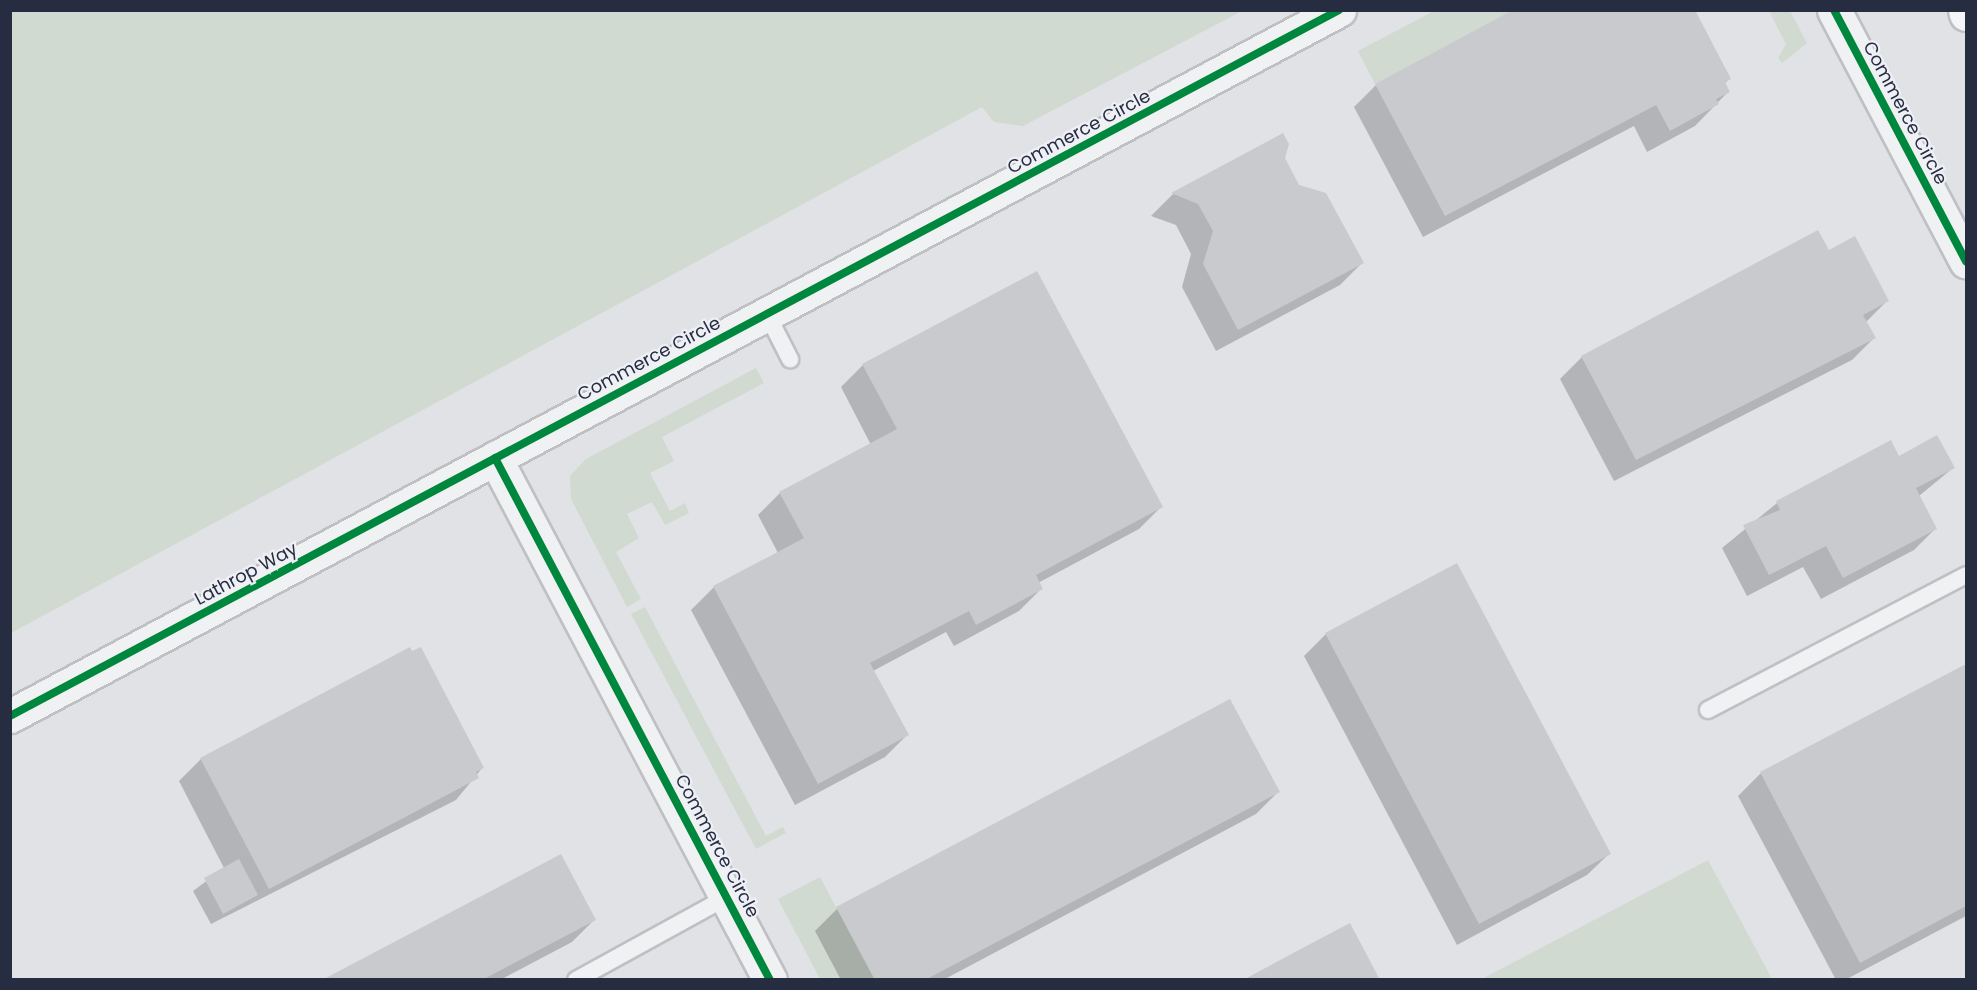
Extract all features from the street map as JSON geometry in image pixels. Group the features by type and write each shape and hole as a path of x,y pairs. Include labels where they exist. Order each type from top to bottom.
{"street":[{"name":"Commerce Circle","path":"770,980 495,458 1339,10"},
{"name":"Commerce Circle","path":"1834,10 1966,261"},
{"name":"Lathrop Way","path":"10,716 495,458"}],"lane":[{"path":"767,314 790,359"},
{"path":"1708,710 1966,576"},
{"path":"576,980 727,897"}],"shaded area":[{"path":"11,10 1242,11 1023,126 994,122 982,107 11,633"},
{"path":"1434,11 1513,11 1375,84 1358,51"},
{"path":"1769,11 1790,11 1807,43 1782,63 1778,58 1786,44"},
{"path":"756,368 764,383 662,437 674,461 650,473 670,511 685,503 689,513 665,525 652,502 627,514 639,538 616,552 641,599 627,607 571,499 570,476 586,459"},
{"path":"645,607 766,836 783,827 786,833 756,849 631,614"},
{"path":"1708,860 1772,979 1482,979"},
{"path":"820,877 874,979 820,979 778,899"}],"building":[{"path":"1513,10 1695,10 1731,79 1725,82 1730,92 1716,99 1719,104 1670,131 1656,105 1445,216 1375,84"},
{"path":"1283,133 1289,144 1285,158 1299,185 1326,193 1364,263 1238,330 1203,264 1213,231 1198,204 1171,193"},
{"path":"1818,230 1829,250 1855,236 1889,301 1863,315 1876,338 1636,460 1581,356"},
{"path":"1037,271 1163,507 1036,575 1043,589 976,625 969,611 870,663 909,735 818,784 713,586 804,538 779,492 897,429 862,364"},
{"path":"1937,435 1955,468 1916,488 1937,529 1843,578 1826,546 1769,575 1743,525 1780,510 1776,501 1891,440 1899,456"},
{"path":"1457,563 1611,854 1479,924 1325,633"},
{"path":"410,647 412,651 421,647 484,768 476,772 479,778 269,889 200,758"},
{"path":"1966,664 1966,906 1860,963 1760,772"},
{"path":"1230,699 1280,792 925,980 875,980 836,907"},
{"path":"561,854 596,920 482,980 322,980"},
{"path":"239,859 258,895 223,914 204,878"},
{"path":"1350,923 1380,980 1243,980 1295,952"}],"cycle path":[{"path":"10,716 1339,10"},
{"path":"1834,10 1966,261"},
{"path":"495,458 770,980"}]}
